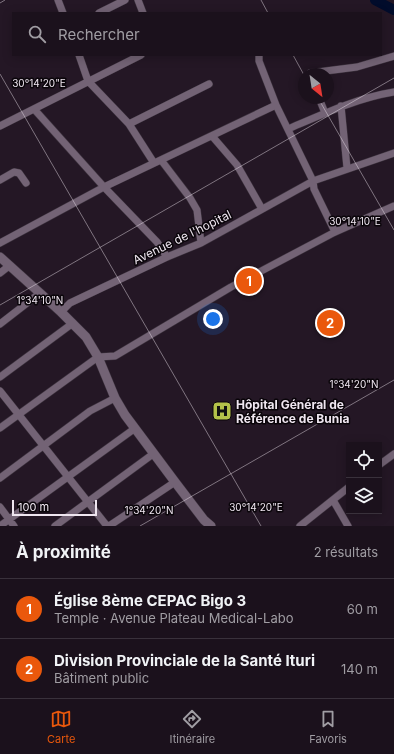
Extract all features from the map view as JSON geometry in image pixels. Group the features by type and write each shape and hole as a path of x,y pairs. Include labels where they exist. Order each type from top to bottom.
{"street":[{"path":"59,0 64,12"},
{"path":"100,12 125,0"},
{"path":"138,0 144,12"},
{"path":"79,56 88,81 129,124 157,162 190,198 197,210 201,242"},
{"path":"0,126 139,56"},
{"path":"259,56 259,61 276,105 313,181 314,189 335,232"},
{"path":"334,70 357,67 394,56"},
{"path":"129,124 209,84"},
{"path":"288,129 341,106 373,96 394,92"},
{"path":"321,104 325,114"},
{"path":"0,243 104,187 276,105"},
{"path":"341,106 347,168"},
{"path":"34,109 104,187 157,242 167,257"},
{"path":"212,136 237,165 262,209"},
{"name":"Avenue de l'hopital","path":"61,312 70,304 201,242 313,181 394,153"},
{"path":"0,180 14,172 19,173 26,183"},
{"path":"0,428 98,357 115,356 231,286 335,232 394,206"},
{"path":"0,257 73,323 86,337 98,357 115,398 134,429 204,520 211,526"},
{"path":"0,273 9,266"},
{"path":"0,324 40,293"},
{"path":"0,377 73,323"},
{"path":"0,391 67,477 108,526 175,482"},
{"path":"0,478 90,411 115,398"},
{"path":"0,526 134,429"},
{"path":"56,526 153,454"},
{"path":"382,463 394,454"},
{"path":"300,526 346,490"},
{"path":"333,500 348,526"},
{"path":"0,507 14,526"}],"waterway":[{"path":"375,0 394,10"}],"place":[{"name":"Église 8ème CEPAC Bigo 3","path":"249,281"},
{"name":"Division Provinciale de la Santé Ituri","path":"330,323"},
{"name":"Hôpital Général de Référence de Bunia","path":"222,411"}]}
